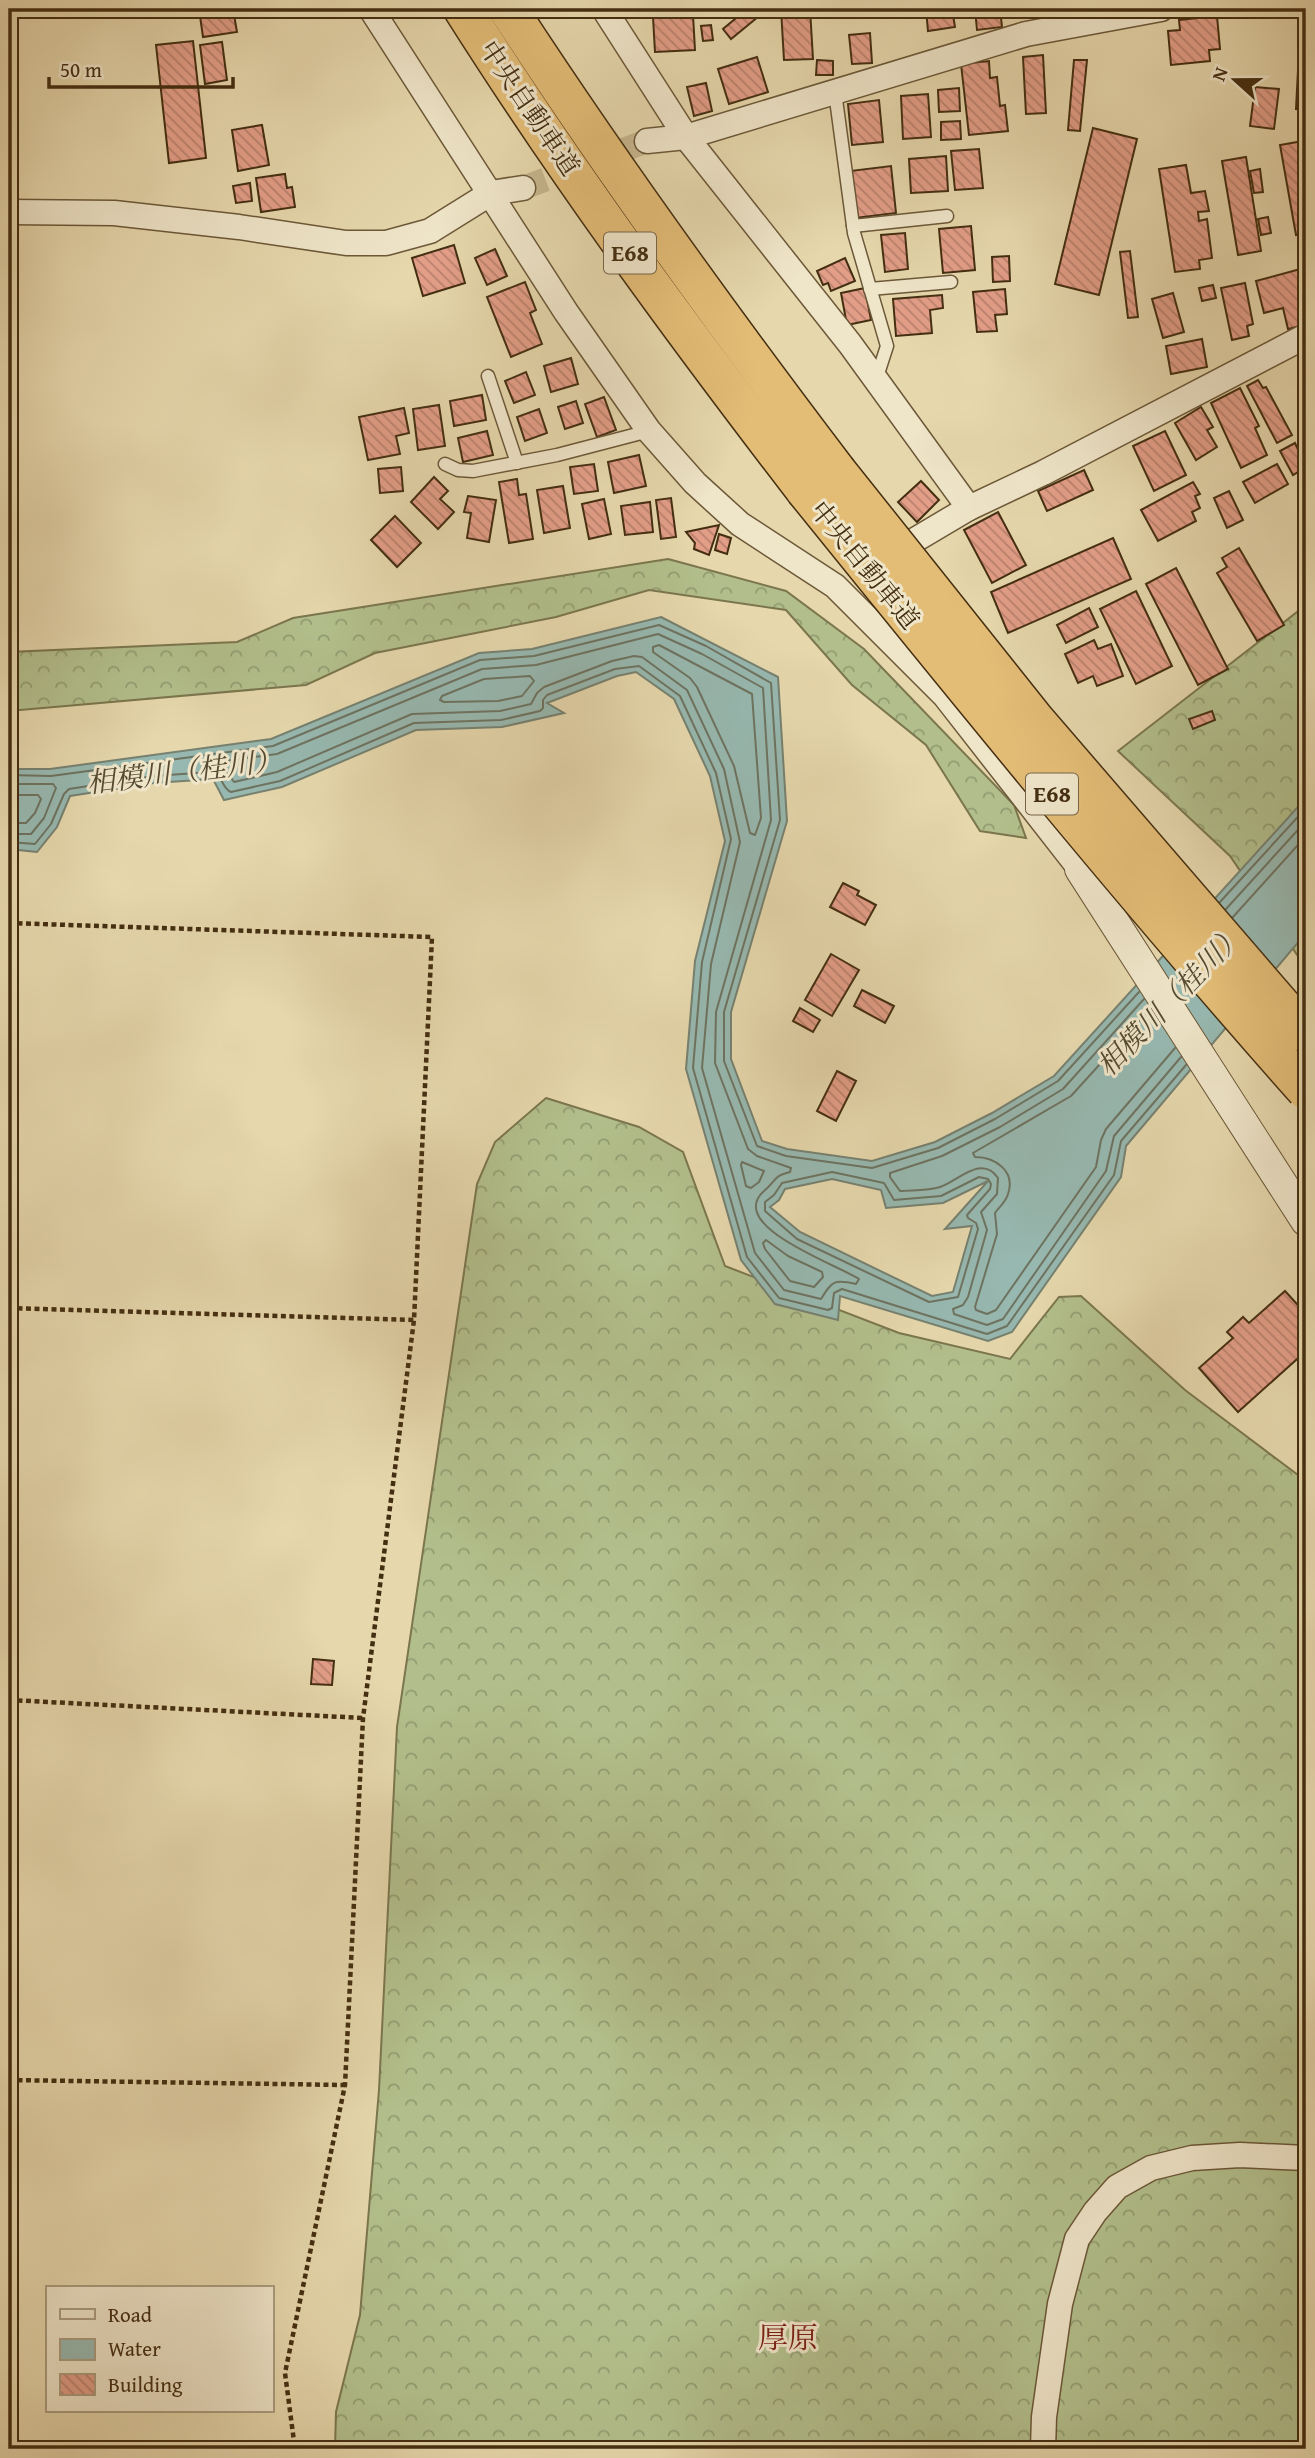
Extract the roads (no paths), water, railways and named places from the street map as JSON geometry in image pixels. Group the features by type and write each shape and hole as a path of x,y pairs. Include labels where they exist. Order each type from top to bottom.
{"highway":[{"name":"中央自動車道","path":"463,9 595,204 722,382 821,480 1036,721 1306,1034"},
{"name":"中央自動車道","path":"508,9 624,183 751,359 821,480 1010,744 1216,989 1306,1090"}],"street":[{"path":"371,9 566,312 649,431 695,483 740,524 835,586 945,696 1080,869 1304,1217"},
{"path":"604,9 686,138 850,344 969,508"},
{"path":"647,141 686,138 1026,34 1161,9"},
{"path":"9,212 114,214 239,227 346,243 386,243 430,231 491,193 523,188"},
{"path":"835,586 969,508 1043,473 1306,336"},
{"path":"1043,2449 1044,2417 1060,2304 1077,2239 1095,2212 1117,2187 1151,2168 1192,2158 1240,2155 1306,2158"}],"lane":[{"path":"835,92 853,226 887,346 876,380"},
{"path":"853,226 947,216"},
{"path":"870,289 951,282"},
{"path":"488,376 517,463"},
{"path":"445,464 458,470 473,471 557,455 649,431"}],"water":[{"name":"相模川（桂川）","path":"661,617 778,677 787,821 731,1012 731,1059 762,1141 787,1149 872,1161 935,1142 992,1113 1054,1076 1306,798 1306,933 1126,1146 1121,1177 1012,1332 988,1341 840,1296 838,1320 775,1304 741,1260 686,1069 695,961 725,841 710,776 674,699 636,672 617,676 547,703 564,713 502,727 416,730 282,787 224,800 213,779 154,783 70,796 57,827 37,852 9,849 9,769 50,769 271,739 479,653 532,649","holes":["832,1179 881,1190 886,1208 943,1203 988,1181 945,1229 972,1226 953,1292 932,1296 800,1232 770,1207 779,1200 785,1189"]}],"tunnel":[{"path":"523,188 647,141"}],"district":[{"name":"厚原","path":"788,2338"}]}
